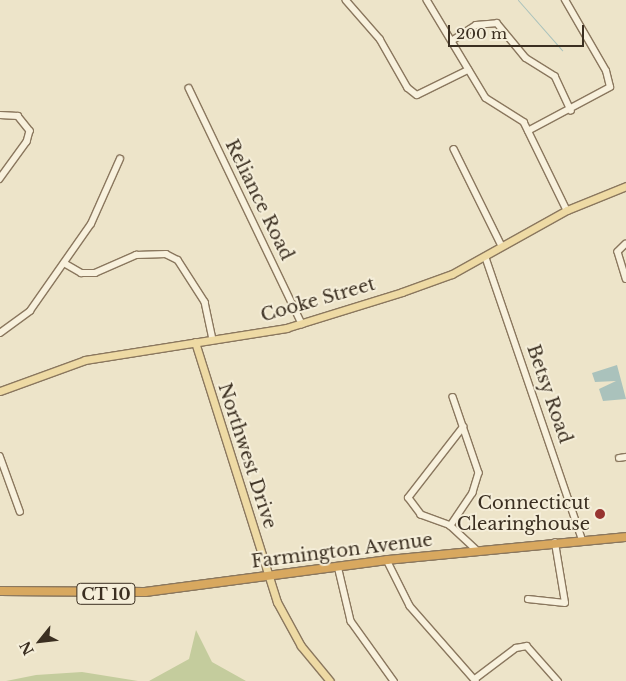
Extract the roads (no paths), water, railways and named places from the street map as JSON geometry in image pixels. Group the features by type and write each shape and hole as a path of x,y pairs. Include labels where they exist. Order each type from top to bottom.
{"highway":[{"name":"Farmington Avenue","path":"0,591 114,594 387,560 626,537"}],"main road":[{"name":"Cooke Street","path":"0,391 85,360 302,324 452,274 486,258 502,246 567,210 626,186"},
{"name":"Northwest Drive","path":"194,342 269,574 294,635 330,681"}],"street":[{"path":"346,0 380,38 408,88 418,95 468,70"},
{"path":"427,0 486,98 517,114 528,131 567,210"},
{"path":"528,131 606,93 610,82 565,0"},
{"path":"452,40 476,25 498,24 526,58 555,76 571,110"},
{"name":"Reliance Road","path":"189,88 302,324"},
{"path":"0,115 18,116 30,131 28,142 0,179"},
{"path":"454,148 502,246"},
{"path":"0,333 30,311 92,224 120,159"},
{"path":"626,244 618,252 626,279"},
{"path":"64,263 81,273 95,273 136,255 166,254 190,273 206,302 213,340"},
{"name":"Betsy Road","path":"486,258 584,541"},
{"path":"451,526 478,484 453,397"},
{"path":"463,427 408,498 421,515 451,526 478,551"},
{"path":"0,456 20,511"},
{"path":"528,600 564,603 555,544"},
{"path":"387,560 410,606 476,680 521,646 532,649 558,681"},
{"path":"338,566 351,621 394,681"}],"water":[{"path":"617,365 626,399 603,401 599,389 616,381 595,382 592,373"}],"waterway":[{"path":"518,0 562,50"}],"place":[{"name":"Connecticut Clearinghouse","path":"600,514"}]}
